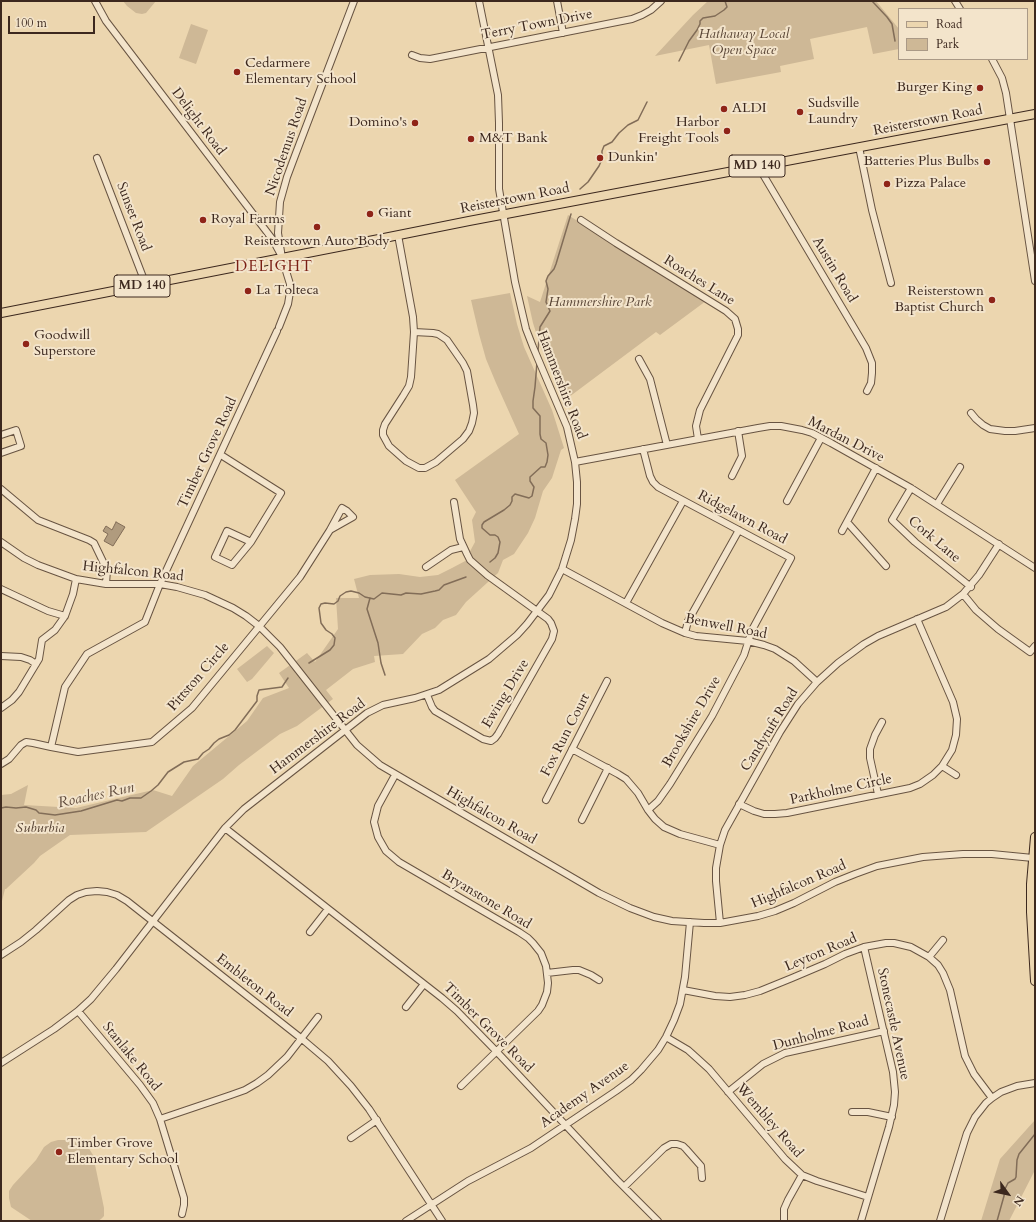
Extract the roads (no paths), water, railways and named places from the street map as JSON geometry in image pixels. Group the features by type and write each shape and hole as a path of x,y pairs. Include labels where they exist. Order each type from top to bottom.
{"main road":[{"name":"Reisterstown Road","path":"1,314 504,214 1035,114"},
{"path":"1035,837 1031,912 1035,981"}],"street":[{"name":"Delight Road","path":"95,1 106,21 273,240 282,258"},
{"name":"Nicodemus Road","path":"282,258 278,233 280,202 283,190 354,1"},
{"name":"Hammershire Road","path":"1,1063 54,1029 78,1011 103,986 225,828 253,801 367,713 378,707 427,695 452,682 489,659 517,636 538,611 552,589 562,569 571,540 577,504 575,462 566,427 526,329 515,282 500,189 498,95 479,1"},
{"path":"557,1 563,33"},
{"name":"Terry Town Drive","path":"412,55 420,58 430,58 632,19 652,10 661,1"},
{"path":"993,60 1002,78 1006,93 1035,281"},
{"path":"859,147 872,210 891,283"},
{"name":"Sunset Road","path":"97,158 146,285"},
{"name":"Austin Road","path":"758,166 866,348 872,363 871,383 867,391"},
{"name":"Roaches Lane","path":"581,220 726,311 735,320 738,334 700,410 696,426 698,438"},
{"path":"398,236 412,304 414,332 411,376 409,386 382,430 383,436 389,446 406,461 419,468 425,468 436,462 463,438 469,431 474,413 467,371 447,340 438,334 414,332"},
{"name":"Timber Grove Road","path":"160,584 221,456 288,304 290,284 282,258"},
{"path":"639,359 650,379 667,444"},
{"path":"971,413 990,429 1015,431 1035,428"},
{"name":"Mardan Drive","path":"575,462 738,431 770,426 790,427 821,438 876,468 937,504 1034,566"},
{"path":"1,435 16,430 21,446 1,453"},
{"path":"732,476 742,456 738,431"},
{"path":"787,501 821,438"},
{"name":"Ridgelawn Road","path":"643,449 653,482 665,491 791,558 752,630 748,641"},
{"path":"221,456 281,493 251,542 232,565 216,558 227,531 251,542"},
{"path":"937,504 960,467"},
{"path":"842,531 876,468"},
{"name":"Cork Lane","path":"911,488 892,520 915,542 971,587"},
{"path":"1,489 38,520 94,543 107,570 106,584"},
{"path":"626,602 683,501"},
{"path":"454,502 458,530 463,547 470,560 538,611"},
{"path":"847,522 886,566"},
{"name":"Pittston Circle","path":"1,764 9,759 21,745 26,742 78,752 152,742 192,708 300,577 330,530"},
{"path":"685,633 688,621 739,530"},
{"name":"Highfalcon Road","path":"1,542 24,558 38,565 76,578 106,584 160,584 192,590 233,608 259,626 280,647 344,730 367,755 380,765 615,902 654,917 668,920 720,923 758,916 775,911 855,874 877,866 923,856 992,854 1033,858"},
{"name":"Candytuft Road","path":"720,923 716,874 720,845 728,824 739,804 798,704 817,682 838,663 864,644 878,636 946,606 963,594 971,587 999,544"},
{"path":"426,567 451,550 463,547"},
{"name":"Benwell Road","path":"562,569 685,633 696,636 748,641 764,645 785,654 817,682"},
{"path":"1,708 12,700 19,692 39,659 42,640 55,630 65,616 73,594 76,578"},
{"path":"51,747 65,687 87,654 144,622 160,584"},
{"path":"1,589 48,611 65,616"},
{"path":"963,594 976,610 1008,637 1030,652 1035,646"},
{"name":"Ewing Drive","path":"427,695 435,711 483,739 491,741 495,738 554,635 551,623 538,611"},
{"name":"Parkholme Circle","path":"739,804 764,814 787,813 910,788 920,784 933,775 942,766 948,757 954,742 957,727 956,712 917,619"},
{"name":"Brookshire Drive","path":"648,810 658,801 695,745 740,662 748,641"},
{"path":"1,656 21,657 36,664"},
{"name":"Fox Run Court","path":"546,800 607,681"},
{"path":"878,794 870,758 870,749 882,722"},
{"path":"572,749 618,774 633,786 644,801 648,810 659,823 680,834 720,845"},
{"path":"942,766 956,775"},
{"path":"582,820 608,768"},
{"name":"Bryanstone Road","path":"395,775 381,799 375,817 375,829 386,851 399,862 528,938 541,953 546,966 548,983 547,992 538,1012 461,1086"},
{"name":"Timber Grove Road","path":"225,828 457,1011 658,1221"},
{"name":"Embleton Road","path":"1,955 21,942 69,900 77,895 86,892 107,892 117,895 127,901 302,1039 340,1073 377,1120 442,1221"},
{"path":"310,932 328,909"},
{"name":"Academy Avenue","path":"406,1221 468,1181 531,1148 630,1080 650,1060 666,1037 674,1020 684,990 690,922"},
{"path":"929,957 943,940"},
{"name":"Leyton Road","path":"684,990 715,996 730,997 745,995 760,991 864,947 886,943 894,943 911,947 929,957 938,965 943,973 949,986 965,1056 979,1082 992,1098"},
{"name":"Stonecastle Avenue","path":"861,1221 892,1117 895,1092 893,1072 864,947"},
{"path":"547,974 579,970 592,975 599,980"},
{"path":"406,1007 424,984"},
{"name":"Stanlake Road","path":"78,1011 140,1085 153,1103 160,1119 184,1198 182,1214"},
{"path":"160,1119 245,1090 268,1075 278,1065 302,1039 318,1017"},
{"name":"Dunholme Road","path":"728,1092 763,1064 785,1053 884,1031"},
{"name":"Wembley Road","path":"666,1037 688,1050 698,1058 785,1159 802,1175 817,1182 868,1197"},
{"path":"940,1221 971,1124 980,1110 992,1098 1010,1088 1035,1084"},
{"path":"852,1112 868,1112 892,1117"},
{"path":"351,1138 377,1120"},
{"path":"624,1187 664,1148 671,1144 677,1144 686,1149 701,1166 702,1178"},
{"path":"784,1221 783,1214 786,1204 802,1175"}],"waterway":[{"name":"Roaches Run","path":"679,61 689,41 697,30 700,21 703,18 715,16 724,10 727,7 725,1"},
{"path":"872,1 892,24 895,41"},
{"name":"Roaches Run","path":"580,189 588,182 599,166 602,159 602,151 604,146 612,142 628,125 638,120 647,102"},
{"name":"Roaches Run","path":"538,351 540,327 550,311 546,302 548,289 546,281 556,264 571,214"},
{"name":"Roaches Run","path":"490,562 498,553 500,542 498,537 495,535 490,535 482,528 482,525 484,522 510,505 512,497 515,494 529,498 532,496 534,487 530,481 530,477 541,467 545,467 547,462 548,455 546,443 541,439 540,434 540,416 533,408 537,362"},
{"name":"Roaches Run","path":"309,663 330,650 334,645 335,638 321,623 319,608 321,604 334,604 338,601 340,596 351,591 374,599 382,593 401,595 406,593 421,594 439,590 444,585 466,577"},
{"path":"370,598 367,609 378,643 381,663 385,675"},
{"name":"Roaches Run","path":"1,808 26,807 36,810 39,813 55,815 81,811 117,800 122,801 130,798 141,798 158,785 168,772 184,762 198,759 219,739 229,735 235,730 257,701 259,690 282,687 288,678"},
{"path":"997,1221 1005,1189 1008,1183 1016,1177 1017,1160 1019,1154 1035,1134"}],"place":[{"name":"Cedarmere Elementary School","path":"237,72"},
{"name":"Burger King","path":"980,88"},
{"name":"ALDI","path":"724,109"},
{"name":"Sudsville Laundry","path":"800,112"},
{"name":"Domino's","path":"415,123"},
{"name":"Harbor Freight Tools","path":"727,131"},
{"name":"M&T Bank","path":"471,139"},
{"name":"Dunkin'","path":"600,158"},
{"name":"Batteries Plus Bulbs","path":"987,162"},
{"name":"Pizza Palace","path":"887,184"},
{"name":"Giant","path":"370,214"},
{"name":"Royal Farms","path":"203,220"},
{"name":"Reisterstown Auto Body","path":"317,227"},
{"name":"La Tolteca","path":"248,291"},
{"name":"Reisterstown Baptist Church","path":"992,300"},
{"name":"Goodwill Superstore","path":"26,344"},
{"name":"Timber Grove Elementary School","path":"59,1152"}],"district":[{"name":"DELIGHT","path":"274,268"}],"park label":[{"name":"Hathaway Local Open Space","path":"744,44"},
{"name":"Hammershire Park","path":"600,303"},
{"name":"Suburbia","path":"40,829"}]}
